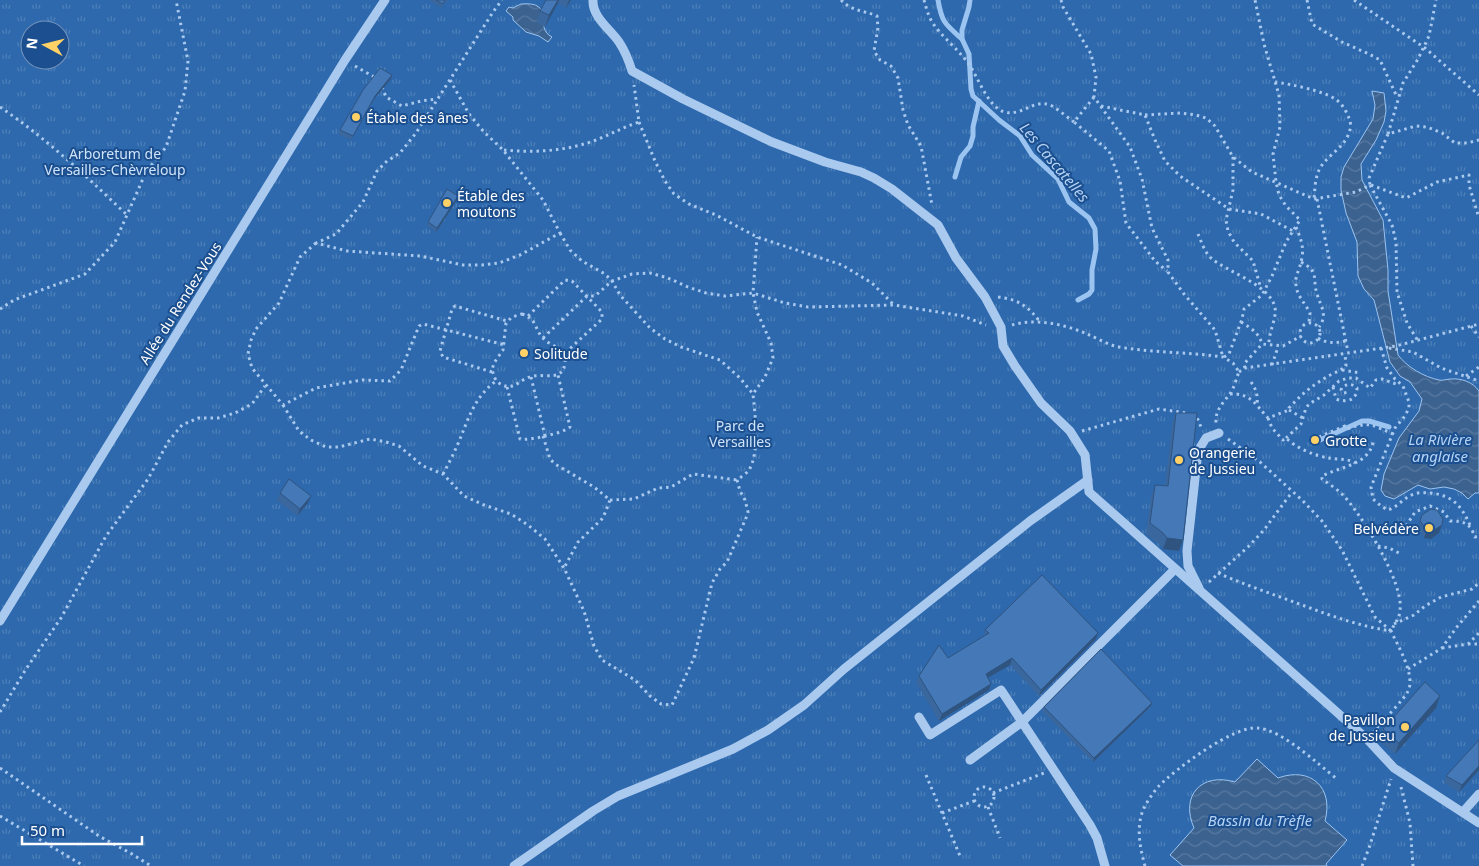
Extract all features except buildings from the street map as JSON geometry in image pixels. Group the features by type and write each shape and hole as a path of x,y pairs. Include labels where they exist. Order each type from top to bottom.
{"lane":[{"name":"Allée du Rendez-Vous","path":"0,621 345,60 385,0"},
{"path":"593,0 594,12 620,43 632,71 683,99 772,142 874,178 938,225 956,258 985,297 1000,328 1003,346 1015,366 1041,403 1072,435 1085,455 1089,492 1367,739 1394,768 1479,823"},
{"path":"1202,593 1188,566 1187,551 1198,451 1206,438 1219,433"},
{"path":"514,866 618,796 734,749 768,730 804,705 844,669 1030,522 1088,480"},
{"path":"970,760 1022,722 1175,569"},
{"path":"919,717 930,735 1001,690 1090,825 1097,838 1105,866"},
{"path":"1463,812 1479,794"}],"path":[{"path":"0,309 14,300 85,274 116,242 146,172 166,148 184,91 188,61 176,0"},
{"path":"502,0 438,99 400,153 387,161 377,171 363,202 336,234 316,243 300,258 279,304 256,329 251,340 248,354 252,368 265,386 271,390 283,405 298,431 311,440 326,447 339,448 370,439 399,446 423,466 443,474 464,496 512,514 528,525 545,539 564,568 584,611 594,646 602,660 635,680 650,696 661,704 672,705 694,658 712,583 720,569 727,562 746,518 748,512 737,480"},
{"path":"841,0 853,10 865,11 877,16 878,28 874,51 880,60 891,66 898,78 905,117 920,146 938,225"},
{"path":"924,0 932,22 967,61 982,88 1000,110 1012,113 1020,112 1038,103 1051,106 1109,150 1120,181 1126,223 1155,261 1168,272 1215,330 1223,357"},
{"path":"1061,0 1063,7 1091,54 1096,78 1094,97 1074,122"},
{"path":"1223,357 1229,354 1244,309 1254,302 1272,276 1300,220 1286,206 1279,195 1276,182 1273,154 1280,127 1280,114 1275,82 1264,44 1255,0"},
{"path":"1307,0 1312,24 1342,42 1380,60 1398,98"},
{"path":"1354,0 1424,48 1479,95"},
{"path":"1418,341 1407,323 1397,292 1396,242 1392,225 1370,185 1369,178 1394,118 1403,82 1424,48 1429,36 1436,0"},
{"path":"345,60 379,80 386,97 402,106 438,99"},
{"path":"632,71 639,122 655,161 674,194 689,204 716,215 756,237 842,265 872,283 894,305"},
{"path":"450,80 469,114 503,150 542,200 570,250 582,261 605,274 612,281 620,295 650,328 680,347 720,360 734,372 753,394 756,421 754,456 749,470 737,480 693,474 671,487 658,488 634,499 610,500 594,487 555,464 550,459 531,377"},
{"path":"1268,418 1289,410 1297,399 1309,389 1346,366 1347,352 1315,199 1315,183 1320,167 1344,141 1350,132 1351,123 1345,109 1335,99 1275,82"},
{"path":"1094,97 1130,147 1142,179 1152,228 1168,260 1168,272"},
{"path":"1101,106 1145,114 1180,113 1206,118 1215,126 1233,157 1252,172 1315,199 1356,192 1370,185 1406,198 1437,182 1469,175 1479,218"},
{"path":"0,107 35,132 127,215"},
{"path":"1145,114 1154,140 1166,161 1180,176 1202,189 1229,209 1261,214 1294,229 1302,243 1303,255 1296,279 1296,286 1302,303 1310,313 1309,323"},
{"path":"503,150 524,152 550,151 595,140 639,122"},
{"path":"1388,134 1416,126 1427,127 1442,133 1455,143 1479,140"},
{"path":"1233,157 1233,190 1226,220 1228,231 1234,242 1252,261 1262,290"},
{"path":"316,243 347,251 420,256 463,265 482,265 499,263 520,255 560,233"},
{"path":"1198,234 1209,257 1262,290 1271,298 1275,308 1269,346"},
{"path":"753,394 765,377 773,358 772,343 757,312 753,293 756,237"},
{"path":"1301,262 1309,266 1315,274 1316,292 1324,316 1323,322 1318,327"},
{"path":"543,338 587,296 595,296 612,281 632,274 650,273 706,293 725,296 753,293 785,303 808,307 894,305 963,316 1000,328 1024,322 1060,325 1086,333 1116,347 1223,357 1232,363 1239,372"},
{"path":"528,316 565,280 572,281 587,296 602,312 603,317 564,354"},
{"path":"985,297 1012,299 1034,314 1041,323"},
{"path":"492,372 441,355 440,351 452,309 455,306 507,321"},
{"path":"516,315 528,316 534,322 543,338 559,348 564,354 565,366 558,375 531,377 507,387 496,382 492,372 494,363 505,345 504,329 507,321 516,315"},
{"path":"1241,322 1255,331 1260,337 1262,344"},
{"path":"1309,323 1316,324 1318,327 1320,335 1316,341 1310,343 1303,340 1301,336 1303,326 1309,323"},
{"path":"283,405 316,388 362,380 390,381 401,370 418,326 423,324 505,345"},
{"path":"1367,739 1409,690 1410,676 1408,669 1391,631 1375,617 1342,550 1322,521 1260,462 1219,433 1215,421 1217,412 1222,402 1230,394 1239,372 1245,368 1381,348 1418,341 1479,324"},
{"path":"1471,326 1479,337"},
{"path":"1262,344 1283,346 1301,336"},
{"path":"1318,338 1325,342 1333,343 1346,341"},
{"path":"1245,368 1244,364 1262,344"},
{"path":"1272,365 1279,346"},
{"path":"1386,347 1413,352 1441,368 1479,381"},
{"path":"1381,348 1387,368 1395,380 1403,386 1409,402 1409,408 1393,434 1371,487 1373,499 1388,510 1413,494 1420,492 1446,496 1457,504 1477,536"},
{"path":"1465,376 1479,367"},
{"path":"1341,370 1361,373"},
{"path":"507,387 520,439 544,436 566,430 570,425 558,375"},
{"path":"1230,394 1245,395 1257,405 1283,440 1300,424 1309,404 1339,381 1356,378 1370,388 1376,380 1403,386"},
{"path":"443,474 472,409 484,390 496,382"},
{"path":"1251,382 1258,398 1257,405"},
{"path":"1333,386 1336,399 1348,401 1354,398 1357,394 1357,388 1353,384 1347,384 1342,387 1341,390 1344,393 1348,392"},
{"path":"0,712 26,669 61,618 106,536 148,479 168,442 182,425 198,418 218,418 235,413 252,404 265,386"},
{"path":"1072,435 1159,409 1196,415 1206,438"},
{"path":"1289,410 1303,418"},
{"path":"1319,437 1363,424 1370,424 1393,434"},
{"path":"1286,438 1317,456 1340,460 1349,459 1355,463"},
{"path":"1373,442 1372,447 1364,457 1355,463 1329,472 1322,476 1322,479 1342,494 1353,508 1378,546 1393,576 1401,608 1391,631"},
{"path":"1202,593 1210,580 1250,546 1292,492"},
{"path":"564,568 578,542 603,518 610,500"},
{"path":"1406,526 1415,512 1430,506 1444,512 1450,521 1463,521 1470,525"},
{"path":"1378,546 1389,548 1399,553"},
{"path":"1218,574 1333,616 1377,629 1391,631"},
{"path":"1394,624 1414,615 1441,597 1472,589 1479,583"},
{"path":"1442,648 1479,601"},
{"path":"1468,644 1479,633"},
{"path":"1408,669 1442,648 1479,644"},
{"path":"1145,866 1140,848 1140,824 1143,811 1149,799 1158,787 1178,770 1220,741 1236,733 1248,728 1269,730 1287,740 1338,779"},
{"path":"0,768 100,836 151,866"},
{"path":"1362,866 1394,768"},
{"path":"1394,768 1405,798 1410,823 1413,866"},
{"path":"993,793 1054,770"},
{"path":"926,775 960,856"},
{"path":"974,801 975,792 980,788 986,787 993,793"},
{"path":"988,807 992,802 993,793"},
{"path":"942,813 974,801"},
{"path":"974,801 981,807 988,807"},
{"path":"988,807 1000,838"},
{"path":"0,816 84,866"}],"green space":[{"name":"Parc de Versailles","path":"0,0 1479,0 1479,866 0,866"}],"water":[{"path":"521,4 532,4 542,11 544,28 552,37 548,42 539,36 526,32 506,11 509,7 513,8"},
{"name":"La Rivière anglaise","path":"1372,91 1384,93 1386,111 1384,122 1376,140 1361,164 1362,180 1383,220 1388,291 1398,355 1416,371 1428,377 1440,380 1463,380 1474,385 1479,391 1479,493 1475,493 1468,499 1454,489 1444,487 1430,489 1418,485 1394,499 1385,496 1381,490 1384,474 1399,438 1419,411 1422,399 1410,382 1400,376 1390,362 1374,300 1364,289 1358,276 1357,242 1346,213 1341,190 1341,177 1344,167 1373,119 1375,105"},
{"name":"Bassin du Trèfle","path":"1257,759 1278,778 1301,775 1317,783 1323,790 1326,799 1325,821 1347,840 1326,864 1327,866 1183,866 1170,855 1194,828 1190,816 1190,806 1196,789 1212,780 1235,782"}],"waterway":[{"name":"Les Cascatelles","path":"938,0 945,22 962,39"},
{"name":"Les Cascatelles","path":"970,0 962,30 962,39 969,54 973,96 1020,136 1032,155 1058,179 1069,202 1089,218 1095,229 1096,249 1092,270 1092,290 1089,294 1078,300"},
{"name":"Les Cascatelles","path":"955,177 961,157 970,146 979,101"},
{"path":"1320,440 1362,421 1369,421 1389,427"}],"place":[{"name":"Étable des ânes","path":"356,117"},
{"name":"Étable des moutons","path":"447,203"},
{"name":"Solitude","path":"524,353"},
{"name":"Grotte","path":"1315,440"},
{"name":"Orangerie de Jussieu","path":"1179,460"},
{"name":"Belvédère","path":"1429,528"},
{"name":"Pavillon de Jussieu","path":"1405,727"}],"park label":[{"name":"Arboretum de Versailles-Chèvreloup","path":"115,162"}]}
